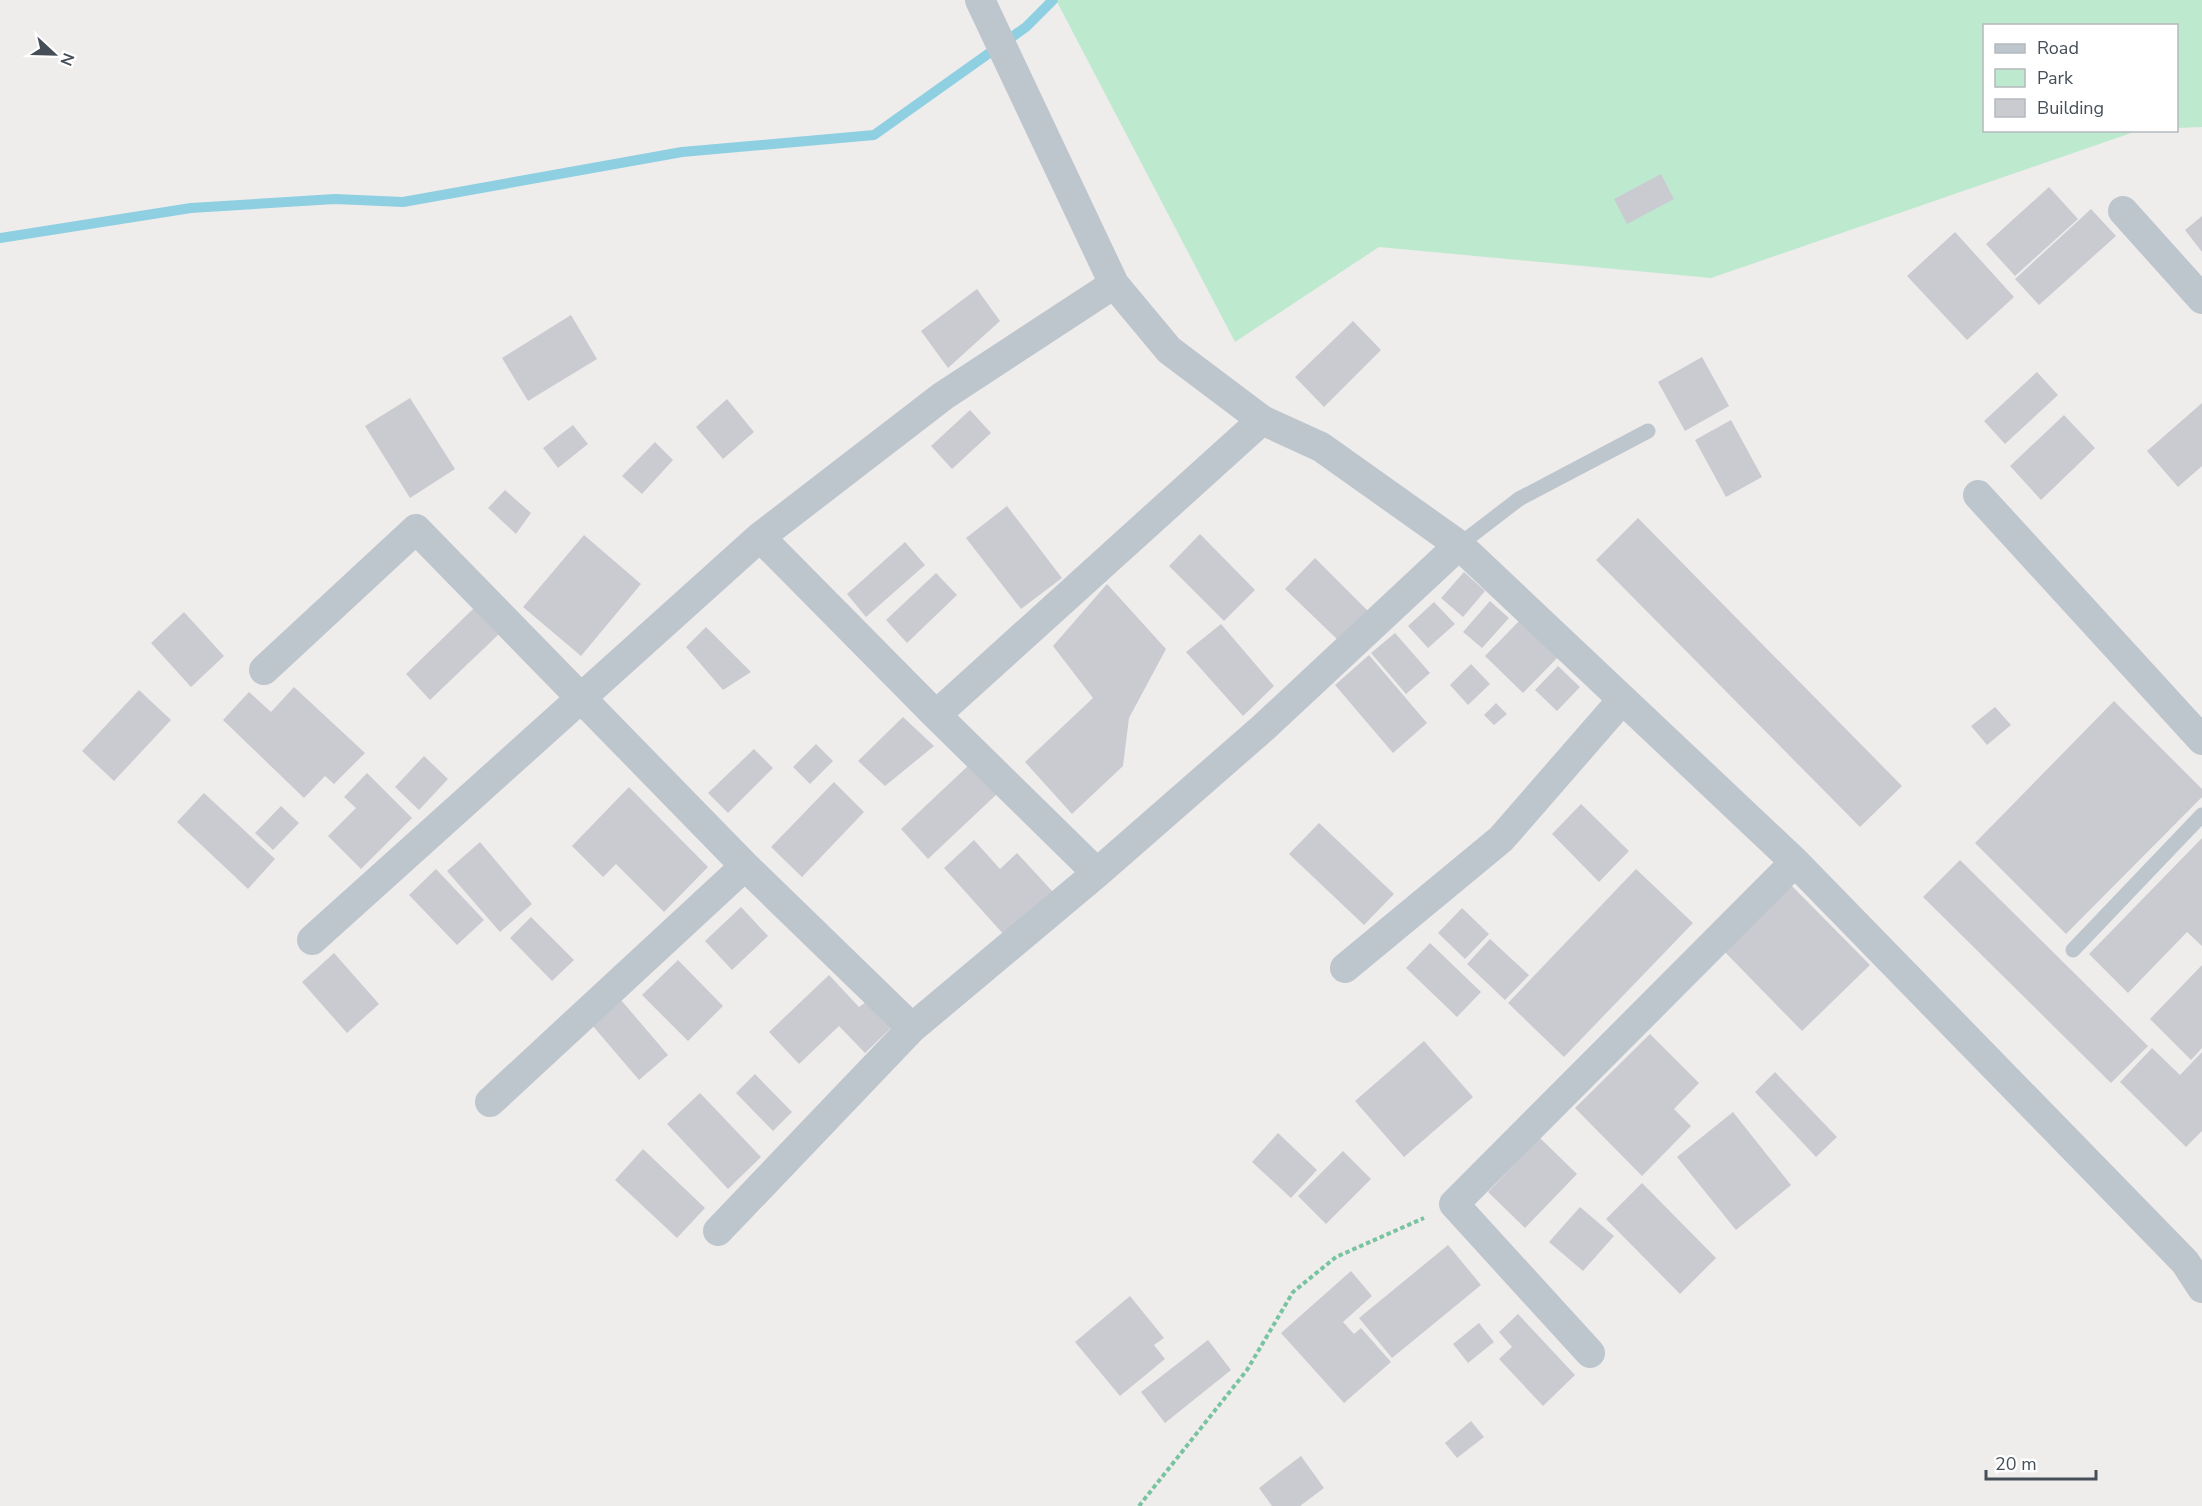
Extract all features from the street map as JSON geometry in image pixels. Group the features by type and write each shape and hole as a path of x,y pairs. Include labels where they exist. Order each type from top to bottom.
{"street":[{"path":"980,0 1114,284 1169,350 1262,420 1321,447 1459,545 1795,862 2185,1262 2202,1288"},
{"path":"2123,211 2202,299"},
{"path":"312,940 760,537 943,396 1114,284"},
{"path":"936,715 1262,420"},
{"path":"1978,495 2202,741"},
{"path":"264,670 416,529 745,866 912,1028"},
{"path":"760,537 1097,873"},
{"path":"718,1231 912,1028 1097,873 1264,727 1459,545"},
{"path":"1346,968 1501,839 1622,700"},
{"path":"1590,1353 1454,1204 1795,862"},
{"path":"490,1102 745,866"}],"lane":[{"path":"1459,545 1519,499 1648,430"},
{"path":"2073,950 2202,815"}],"path":[{"path":"1139,1506 1247,1370 1293,1292 1336,1257 1454,1204"}],"green space":[{"path":"1056,0 2202,0 2202,127 2178,128 2178,24 1983,24 1983,132 2134,132 1711,278 1379,247 1235,342"}],"building":[{"path":"1661,174 1674,199 1627,224 1614,199"},
{"path":"2049,187 2078,219 2015,276 1986,244"},
{"path":"2091,209 2116,236 2039,305 2015,279"},
{"path":"2202,216 2202,252 2185,230"},
{"path":"1955,232 2014,297 1967,340 1907,276"},
{"path":"977,289 1000,321 948,368 921,331"},
{"path":"571,315 597,359 528,401 502,358"},
{"path":"1353,321 1381,350 1324,407 1295,377"},
{"path":"1702,357 1729,406 1685,431 1658,382"},
{"path":"2037,372 2058,395 2005,444 1984,421"},
{"path":"410,398 455,469 410,498 365,426"},
{"path":"727,399 754,432 723,459 696,427"},
{"path":"2202,403 2202,466 2178,487 2147,451"},
{"path":"970,410 991,433 952,469 931,446"},
{"path":"2064,415 2095,448 2041,500 2010,466"},
{"path":"1731,420 1762,477 1726,497 1695,440"},
{"path":"573,425 588,444 558,468 543,448"},
{"path":"655,442 673,460 642,494 622,476"},
{"path":"505,490 531,513 516,534 488,508"},
{"path":"1007,506 1062,578 1021,609 966,538"},
{"path":"1638,518 1902,786 1860,827 1596,560"},
{"path":"1200,534 1255,590 1224,621 1169,566"},
{"path":"584,535 641,584 581,656 523,607"},
{"path":"905,542 925,565 866,617 847,594"},
{"path":"1315,558 1370,613 1341,643 1285,589"},
{"path":"1464,572 1485,591 1463,617 1441,598"},
{"path":"936,573 957,595 907,643 886,620"},
{"path":"1107,584 1166,649 1129,718 1123,766 1072,814 1025,762 1093,698 1053,646"},
{"path":"1490,601 1509,618 1482,648 1463,632"},
{"path":"1434,602 1455,624 1428,648 1408,626"},
{"path":"474,608 499,634 430,700 406,674"},
{"path":"184,612 224,656 191,687 151,643"},
{"path":"1521,619 1559,656 1523,693 1485,656"},
{"path":"1221,624 1274,686 1243,716 1186,652"},
{"path":"706,627 751,672 723,690 686,647"},
{"path":"1395,633 1430,673 1406,694 1371,653"},
{"path":"1369,655 1427,723 1393,753 1335,685"},
{"path":"1471,664 1490,684 1468,705 1450,685"},
{"path":"1558,666 1580,687 1557,711 1535,690"},
{"path":"294,687 365,753 334,784 325,776 304,798 223,720 249,692 271,712"},
{"path":"139,690 171,720 114,781 82,751"},
{"path":"2114,701 2202,789 2202,797 2066,934 1975,843"},
{"path":"1496,703 1507,714 1494,725 1484,715"},
{"path":"1995,707 2011,725 1987,745 1971,726"},
{"path":"903,717 934,746 885,786 858,761"},
{"path":"816,744 833,761 810,784 793,767"},
{"path":"754,749 773,768 728,813 708,793"},
{"path":"424,756 448,779 419,810 395,787"},
{"path":"970,764 998,793 928,859 901,829"},
{"path":"367,773 412,818 361,869 328,836 356,808 344,797"},
{"path":"834,782 864,812 802,877 771,847"},
{"path":"629,787 708,867 664,912 616,864 603,877 572,846"},
{"path":"204,793 275,859 248,889 177,822"},
{"path":"1581,804 1629,851 1599,882 1552,834"},
{"path":"281,806 299,823 273,850 255,833"},
{"path":"1319,823 1394,894 1364,925 1289,854"},
{"path":"2202,838 2202,946 2187,932 2128,993 2089,954"},
{"path":"974,840 1000,869 1017,853 1053,892 1005,936 944,868"},
{"path":"480,842 532,904 500,932 447,871"},
{"path":"1960,860 2148,1046 2111,1083 1923,897"},
{"path":"436,869 484,920 457,945 409,895"},
{"path":"1636,869 1693,923 1564,1057 1508,1003"},
{"path":"1786,880 1870,965 1802,1031 1719,946"},
{"path":"741,907 768,936 732,970 705,941"},
{"path":"1462,908 1489,934 1465,959 1438,933"},
{"path":"531,917 574,960 552,981 510,938"},
{"path":"1490,939 1529,975 1505,1000 1467,964"},
{"path":"1430,943 1481,992 1457,1017 1406,968"},
{"path":"334,953 379,1004 347,1033 302,982"},
{"path":"678,960 723,1006 688,1041 642,995"},
{"path":"2202,965 2202,1048 2191,1060 2150,1019"},
{"path":"829,975 859,1007 866,1002 891,1028 865,1053 839,1026 799,1064 769,1032"},
{"path":"621,1000 668,1055 639,1080 592,1025"},
{"path":"1650,1034 1699,1083 1674,1109 1691,1126 1642,1176 1575,1108"},
{"path":"1424,1041 1473,1097 1404,1157 1355,1101"},
{"path":"2152,1048 2180,1075 2202,1052 2202,1131 2186,1147 2120,1082"},
{"path":"1775,1072 1837,1137 1816,1157 1755,1092"},
{"path":"755,1074 792,1112 773,1131 736,1093"},
{"path":"700,1093 761,1157 728,1189 667,1124"},
{"path":"1733,1112 1791,1185 1736,1230 1677,1157"},
{"path":"1278,1133 1317,1170 1291,1198 1252,1162"},
{"path":"1540,1138 1577,1174 1525,1228 1488,1192"},
{"path":"643,1149 705,1208 677,1238 615,1180"},
{"path":"1343,1151 1371,1179 1326,1224 1298,1196"},
{"path":"1642,1183 1716,1258 1680,1294 1606,1219"},
{"path":"1580,1207 1614,1236 1583,1271 1549,1242"},
{"path":"1448,1245 1481,1285 1392,1358 1359,1318"},
{"path":"1351,1271 1372,1296 1343,1322 1354,1334 1361,1328 1391,1362 1344,1403 1281,1333"},
{"path":"1130,1296 1164,1338 1154,1345 1165,1359 1120,1396 1075,1342"},
{"path":"1518,1314 1575,1375 1543,1406 1499,1359 1512,1347 1499,1332"},
{"path":"1479,1323 1494,1342 1468,1363 1453,1344"},
{"path":"1208,1340 1231,1370 1165,1423 1141,1392"},
{"path":"1471,1421 1484,1437 1457,1458 1445,1443"},
{"path":"1301,1456 1324,1488 1300,1506 1272,1506 1259,1488"}],"waterway":[{"path":"0,238 191,208 335,199 403,202 682,152 874,135 1026,27 1053,0"}]}
